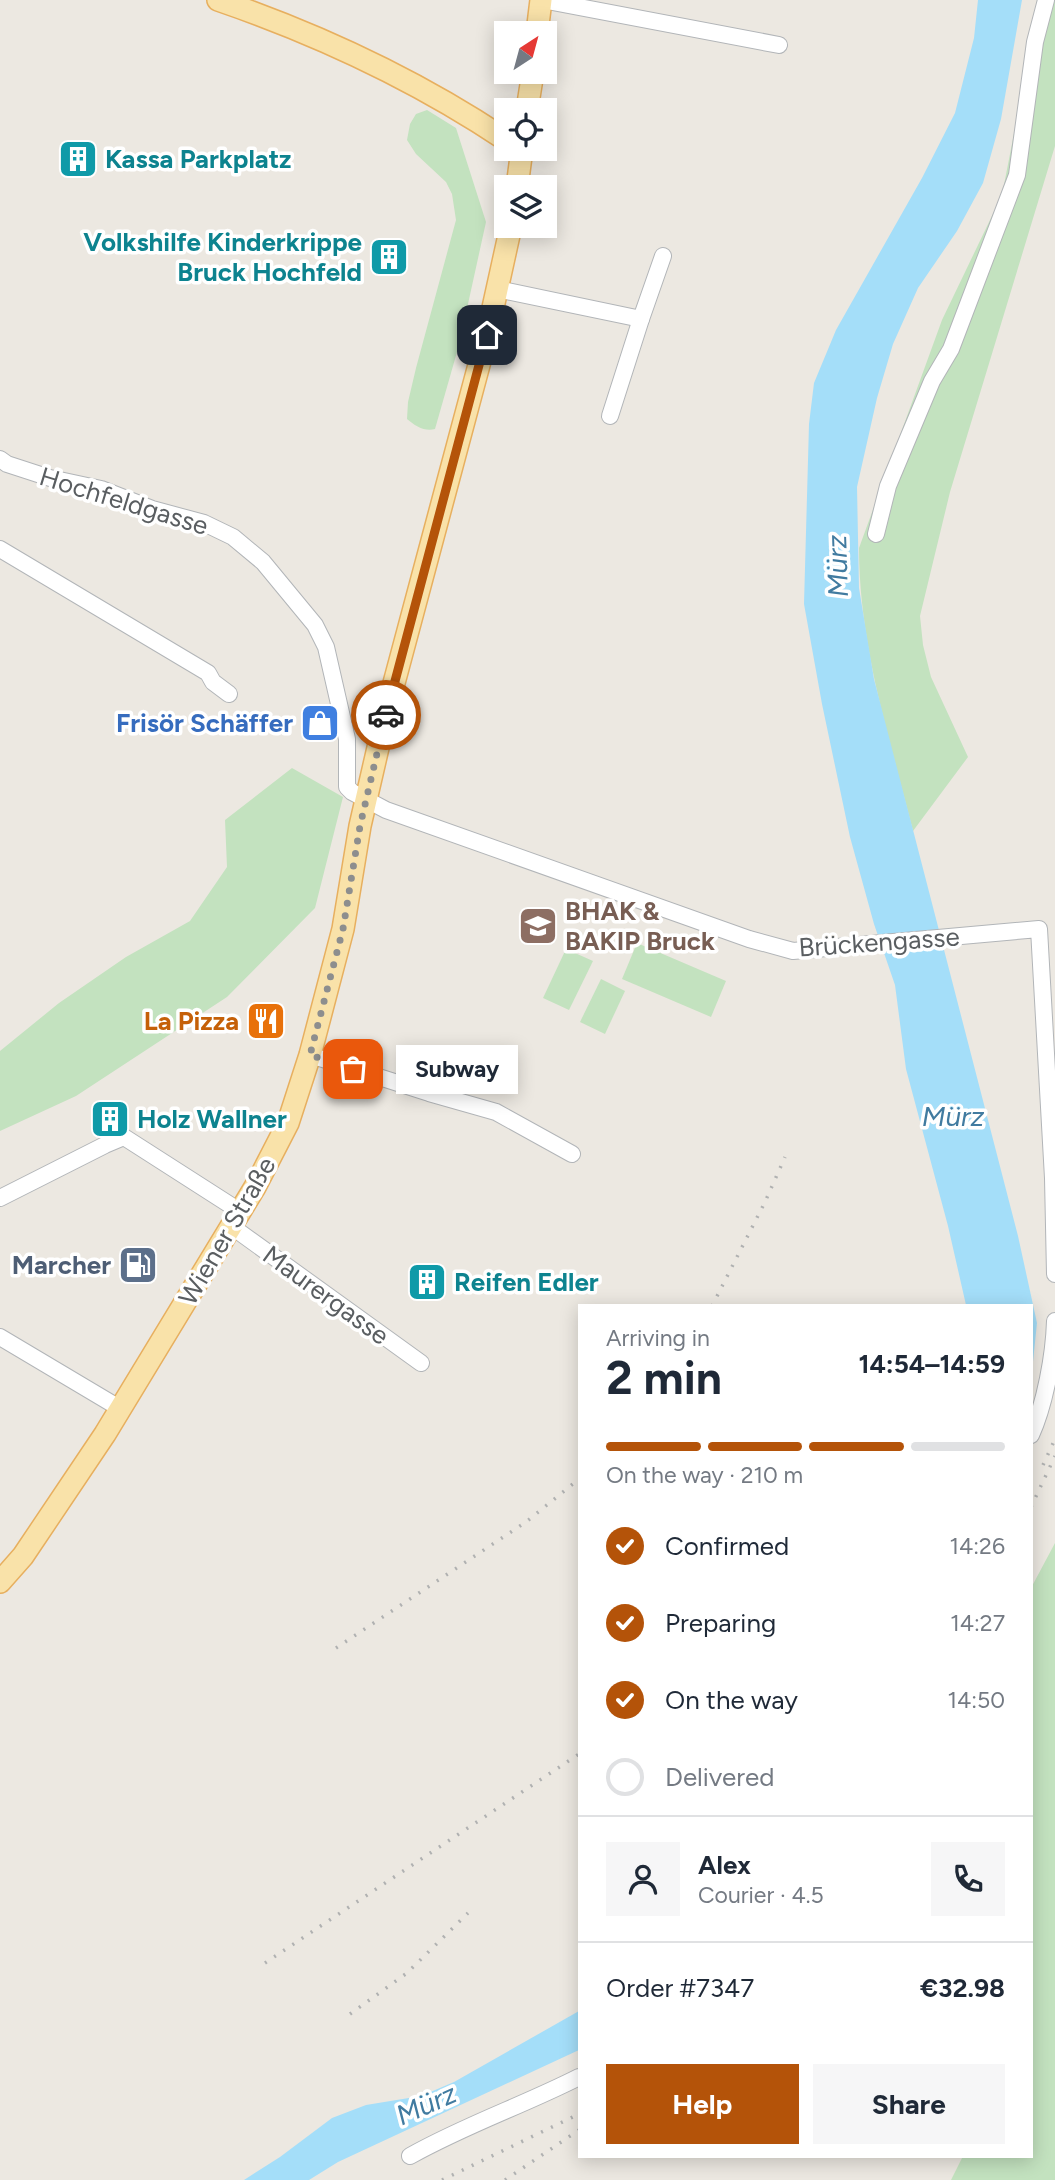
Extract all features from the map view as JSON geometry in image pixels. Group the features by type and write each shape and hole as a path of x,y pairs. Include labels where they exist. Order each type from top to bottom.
{"main road":[{"path":"218,0 365,58 431,93 494,133"},
{"path":"538,21 541,0"},
{"name":"Wiener Straße","path":"0,1583 49,1519 121,1409 236,1219 288,1123 310,1055 343,929 366,800 404,643 487,335 508,238"}],"street":[{"path":"541,0 779,45"},
{"path":"876,534 888,486 932,381 951,349 1017,175 1035,42 1046,0"},
{"path":"610,416 663,256"},
{"path":"497,289 640,320"},
{"name":"Hochfeldgasse","path":"0,459 7,464 50,478 101,489 152,509 204,523 233,537 263,562 315,625 326,647 347,739 347,787 366,800"},
{"path":"0,550 208,673 213,682 229,694"},
{"name":"Brückengasse","path":"366,800 386,810 749,939 793,951 1039,929 1055,1275"},
{"path":"310,1055 496,1112 572,1154"},
{"name":"Maurergasse","path":"0,1198 124,1137 236,1219 421,1363"},
{"path":"1033,1428 1043,1396 1055,1321"},
{"path":"0,1337 121,1409"},
{"path":"411,2156 473,2123 549,2093 578,2078"}],"green space":[{"path":"1040,0 1055,0 1055,146 950,492 920,616 923,645 931,677 968,757 913,831 885,726 870,655 860,584 859,548 942,320 1002,195"},
{"path":"427,110 456,128 486,222 459,345 435,429 431,430 420,428 407,419 408,402 456,220 452,194 446,182 416,154 407,140 410,124 416,114"},
{"path":"292,768 343,797 315,908 227,997 76,1096 0,1131 0,1051 59,1003 126,957 190,921 227,867 225,820"},
{"path":"637,943 726,981 711,1017 622,979"},
{"path":"566,949 593,961 569,1010 543,998"},
{"path":"601,979 625,991 605,1034 580,1022"},
{"path":"1055,1543 1055,2180 951,2180 962,2158 1033,2158 1033,1584"}],"water":[{"path":"978,0 1022,0 1001,119 983,183 957,231 918,288 893,344 877,398 857,487 859,588 874,679 1018,1236 1033,1304 966,1304 906,1069 895,985 874,924 850,837 804,604 809,424 814,383 836,330 922,178 955,113 974,38"},
{"path":"1033,1305 1037,1323 1033,1362"},
{"name":"Mürz","path":"578,2012 578,2050 338,2162 309,2180 244,2180 332,2118 366,2105 421,2096 454,2082"}],"railway":[{"path":"713,1304 785,1157"},
{"path":"1043,1465 1055,1439"},
{"path":"1033,1503 1055,1456"},
{"path":"336,1648 526,1522 578,1480"},
{"path":"265,1963 578,1755"},
{"path":"350,2014 407,1973 468,1913"},
{"path":"442,2180 578,2114"},
{"path":"505,2180 578,2131"}],"way so far":[{"path":"353,1069 310,1055 343,929 360,826 386,715"}],"place":[{"name":"Kassa Parkplatz","path":"78,159"},
{"name":"Volkshilfe Kinderkrippe Bruck Hochfeld","path":"389,257"},
{"name":"Frisör Schäffer","path":"320,723"},
{"name":"BHAK & BAKIP Bruck","path":"538,926"},
{"name":"La Pizza","path":"266,1021"},
{"name":"Subway","path":"353,1069"},
{"name":"Holz Wallner","path":"110,1119"},
{"name":"Marcher","path":"138,1265"},
{"name":"Reifen Edler","path":"427,1282"}],"route":[{"path":"386,715 487,335"}]}
